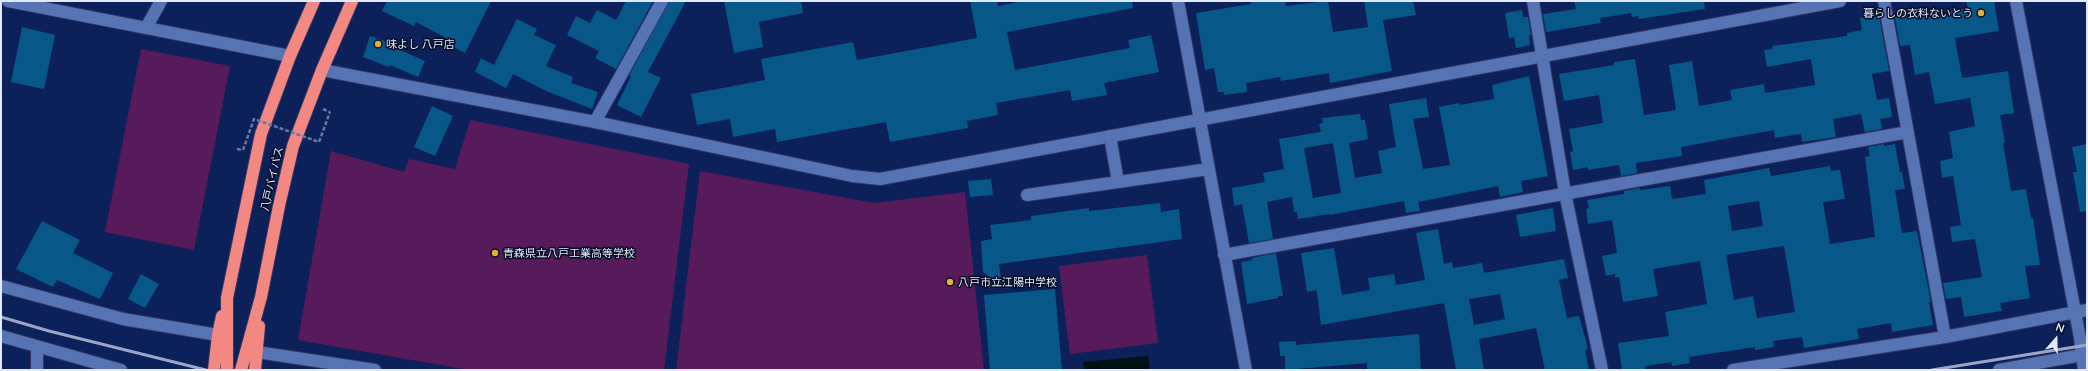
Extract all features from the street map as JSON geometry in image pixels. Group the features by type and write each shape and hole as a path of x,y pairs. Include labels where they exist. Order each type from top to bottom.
{"highway":[{"name":"八戸バイパス","path":"227,370 227,298 261,134 290,56 314,1"},
{"name":"八戸バイパス","path":"241,370 261,297 279,206 293,146 322,70 352,1"},
{"path":"255,370 261,297"},
{"path":"214,370 218,335 227,298"}],"street":[{"path":"8,1 290,56"},
{"path":"146,28 161,1"},
{"path":"595,122 662,1"},
{"path":"1178,1 1246,370"},
{"path":"1533,1 1565,193 1602,370"},
{"path":"322,70 595,122 852,176 880,179 1840,1"},
{"path":"1884,1 1945,337"},
{"path":"2016,1 2084,370"},
{"path":"1224,255 1908,132"},
{"path":"1110,136 1118,182"},
{"path":"1027,195 1209,170"},
{"path":"1,286 123,319 218,335"},
{"path":"1733,370 1945,337 2087,310"},
{"path":"1,336 115,369"},
{"path":"37,347 37,370"},
{"path":"257,352 375,370"},
{"path":"1999,370 2082,356"}],"path":[{"path":"237,148 243,150 254,119 319,142 330,112 323,109"}],"shaded area":[{"path":"141,49 230,66 194,250 105,232"},
{"name":"青森県立八戸工業高等学校","path":"470,120 689,164 664,370 469,370 298,340 331,151 404,172 409,159 455,169"},
{"path":"700,171 874,203 965,192 984,370 676,370"},
{"path":"1147,255 1158,343 1070,354 1059,266"},
{"path":"1148,356 1150,370 1084,370 1083,362"}],"building":[{"path":"387,1 491,1 465,53 446,43 448,39 416,22 414,26 382,11"},
{"path":"626,1 653,1 616,69 595,58 599,51 567,35 576,16 590,23 597,10 616,20"},
{"path":"669,1 686,1 648,72 661,78 641,117 617,105 631,76 629,76"},
{"path":"724,1 801,1 803,13 759,22 763,47 734,53"},
{"path":"970,1 997,1 998,6 1024,1 1132,1 1133,8 1007,32 1015,70 1130,48 1128,40 1151,35 1159,72 1104,83 1107,95 1072,101 1070,90 996,103 998,115 967,121 968,128 890,142 886,122 777,142 775,129 733,137 730,119 697,125 691,94 765,80 761,59 853,42 857,60 977,38"},
{"path":"1251,1 1285,1 1286,6 1328,1 1333,32 1368,27 1364,1 1413,1 1416,15 1383,20 1392,71 1330,83 1329,73 1281,81 1280,77 1246,83 1247,92 1224,95 1224,92 1218,92 1214,68 1205,70 1196,13 1251,4"},
{"path":"1574,1 1704,1 1705,9 1639,19 1638,16 1632,17 1631,13 1600,18 1601,23 1546,32 1543,14 1576,9"},
{"path":"1966,1 1994,1 1999,31 1955,38 1962,78 2008,71 2014,113 2000,115 2005,142 2003,143 2011,191 2026,189 2031,218 2033,218 2040,265 2025,266 2030,298 2000,303 2002,311 1964,317 1961,297 1946,299 1943,283 1982,277 1975,239 1952,242 1950,227 1961,225 1953,176 1942,178 1940,161 1953,158 1949,132 1975,126 1970,98 1935,104 1929,72 1915,75 1910,45 1900,46 1894,13 1924,8 1925,18 1951,14 1951,11 1968,8"},
{"path":"1522,10 1523,17 1528,17 1531,35 1529,35 1530,45 1516,48 1514,37 1509,38 1505,13"},
{"path":"1879,15 1889,71 1872,74 1877,100 1889,98 1892,117 1880,119 1882,129 1865,132 1861,114 1833,119 1836,137 1802,142 1801,134 1775,138 1774,130 1681,147 1682,156 1636,163 1637,173 1621,176 1619,165 1588,170 1588,167 1573,170 1570,152 1573,151 1569,129 1603,123 1599,95 1564,101 1559,74 1614,65 1614,62 1635,59 1644,115 1676,110 1669,65 1692,61 1699,106 1732,100 1730,90 1764,84 1765,93 1815,85 1811,59 1767,67 1764,50 1773,49 1772,46 1847,36 1847,33 1862,30 1860,18"},
{"path":"517,19 537,29 534,35 556,45 546,66 573,77 571,83 598,92 592,109 544,90 513,74 506,88 475,72 481,58 494,65"},
{"path":"22,27 55,35 44,89 11,82"},
{"path":"370,36 397,45 396,48 425,61 418,77 390,65 389,67 363,57"},
{"path":"1529,76 1548,176 1521,181 1523,192 1500,197 1498,186 1418,202 1420,211 1406,213 1404,201 1329,215 1298,219 1297,212 1294,212 1292,197 1267,202 1273,239 1249,243 1242,204 1234,206 1232,188 1265,182 1263,173 1284,169 1279,139 1321,132 1319,124 1323,123 1322,118 1360,114 1361,120 1365,120 1368,139 1349,143 1355,178 1382,173 1378,151 1396,147 1389,104 1426,98 1429,117 1413,119 1423,169 1450,165 1439,107 1494,99 1492,85","holes":["1333,143 1341,193 1313,198 1304,148"]},
{"path":"432,106 453,116 435,156 414,147"},
{"path":"1884,144 1884,146 1895,144 1905,189 1895,190 1902,233 1917,231 1931,302 1929,302 1933,325 1892,332 1891,323 1857,329 1859,339 1804,348 1802,337 1773,341 1774,347 1755,350 1755,347 1689,357 1690,363 1672,366 1672,362 1645,366 1645,370 1622,370 1618,343 1669,336 1665,312 1707,304 1700,261 1653,269 1658,296 1623,302 1619,277 1615,277 1615,274 1606,276 1602,256 1617,253 1612,220 1588,224 1586,209 1589,208 1587,200 1624,194 1624,191 1640,188 1640,190 1670,186 1672,199 1706,194 1704,180 1769,168 1771,176 1830,166 1831,171 1840,170 1845,199 1823,202 1830,244 1875,237 1865,157 1870,156 1868,147","holes":["1759,201 1763,226 1732,231 1728,206","1784,246 1795,312 1757,318 1753,296 1734,300 1726,255"]},
{"path":"2087,144 2087,211 2080,212 2073,172 2077,172 2072,147"},
{"path":"991,179 993,195 970,197 968,181"},
{"path":"1160,203 1161,212 1179,209 1182,239 999,264 1002,286 983,272 981,241 992,239 990,225 1031,220 1031,216 1089,208 1089,211"},
{"path":"1553,208 1556,231 1520,237 1516,215"},
{"path":"42,221 80,240 73,253 113,273 100,299 57,280 53,287 16,269"},
{"path":"1438,229 1444,264 1452,262 1453,268 1482,263 1484,273 1564,259 1568,278 1559,280 1567,318 1579,316 1588,349 1585,350 1589,370 1545,370 1536,328 1479,339 1484,370 1456,370 1444,303 1321,325 1317,293 1316,290 1307,292 1301,253 1334,248 1342,295 1370,290 1368,278 1394,274 1396,285 1425,280 1416,233","holes":["1500,294 1505,319 1474,325 1469,299"]},
{"path":"1276,253 1283,296 1247,304 1241,262"},
{"path":"141,274 159,284 145,308 128,299"},
{"path":"1055,289 1062,370 990,370 984,295"},
{"path":"1419,334 1421,370 1367,370 1367,363 1285,370 1285,356 1280,356 1279,342 1296,341 1296,345"}],"railway":[{"path":"1,317 49,331 206,370"},
{"path":"1932,370 2087,345"}],"place":[{"name":"暮らしの衣料ないとう","path":"1981,13"},
{"name":"味よし 八戸店","path":"378,44"},
{"name":"青森県立八戸工業高等学校","path":"495,253"},
{"name":"八戸市立江陽中学校","path":"950,282"}]}
